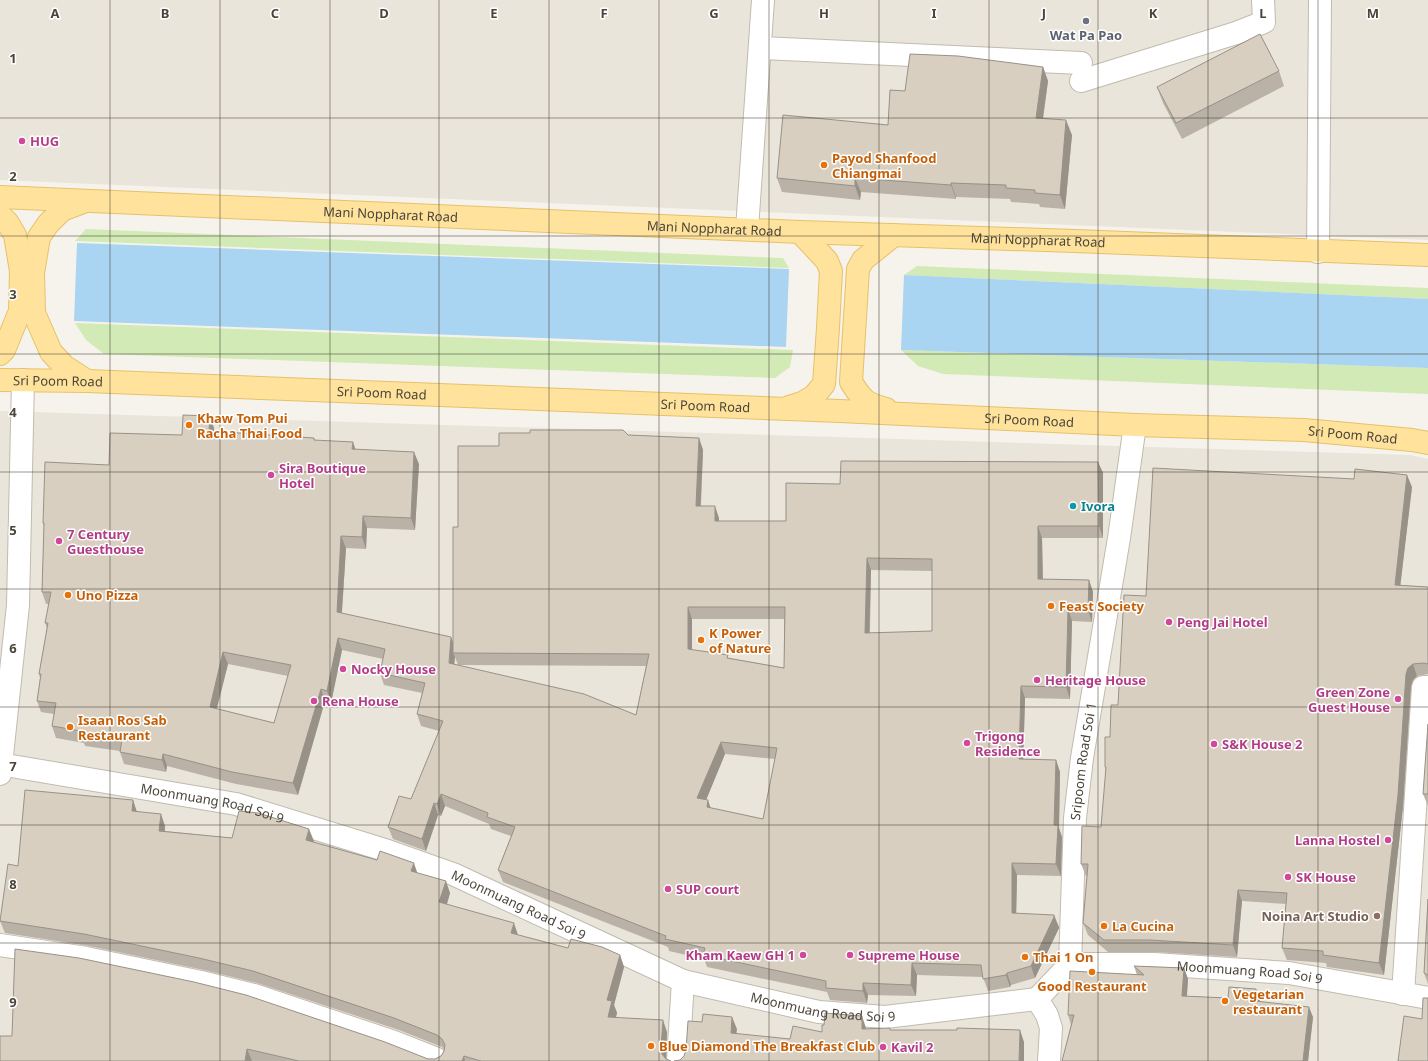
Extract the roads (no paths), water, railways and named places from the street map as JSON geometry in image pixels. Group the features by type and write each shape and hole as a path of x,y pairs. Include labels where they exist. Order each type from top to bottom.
{"main road":[{"name":"Mani Noppharat Road","path":"0,197 800,232 1083,241 1428,256"},
{"path":"86,201 62,210 48,224 40,237 33,273 34,313 51,352 64,366 87,381"},
{"path":"0,215 7,222 15,235 21,271 20,311 4,350 0,354"},
{"path":"780,409 802,404 814,396 824,384 831,271 827,262 800,232"},
{"path":"894,235 863,260 858,269 851,382 859,396 870,404 903,414"},
{"name":"Sri Poom Road","path":"0,380 87,381 1304,430 1420,441"}],"street":[{"path":"747,229 763,0"},
{"path":"760,48 1081,72 1236,33 1264,22 1263,0"},
{"path":"1318,252 1320,0"},
{"path":"0,189 51,200"},
{"path":"0,767 18,605 23,380"},
{"name":"Sripoom Road Soi 1","path":"1070,964 1075,818 1082,758 1119,538 1135,424"},
{"path":"1403,994 1423,687 1428,687"},
{"name":"Moonmuang Road Soi 9","path":"0,767 236,804 388,851 453,874 683,981 819,1012 885,1017 1037,999"},
{"path":"0,945 86,958 209,984 254,996 394,1042 437,1059"},
{"path":"1048,1061 1051,1028 1047,1015 1037,999 1070,964"},
{"name":"Moonmuang Road Soi 9","path":"1070,964 1154,964 1289,974 1428,998"},
{"path":"678,1061 683,981"}],"water":[{"path":"77,243 789,269 786,347 74,321"},
{"path":"904,275 1428,299 1428,368 901,350"}],"place":[{"name":"Wat Pa Pao","path":"1086,21"},
{"name":"HUG","path":"22,141"},
{"name":"Payod Shanfood Chiangmai","path":"824,165"},
{"name":"Khaw Tom Pui Racha Thai Food","path":"189,425"},
{"name":"Sira Boutique Hotel","path":"271,475"},
{"name":"Ivora","path":"1073,506"},
{"name":"7 Century Guesthouse","path":"59,541"},
{"name":"Uno Pizza","path":"68,595"},
{"name":"Feast Society","path":"1051,606"},
{"name":"Peng Jai Hotel","path":"1169,622"},
{"name":"K Power of Nature","path":"701,640"},
{"name":"Nocky House","path":"343,669"},
{"name":"Heritage House","path":"1037,680"},
{"name":"Green Zone Guest House","path":"1398,699"},
{"name":"Rena House","path":"314,701"},
{"name":"Isaan Ros Sab Restaurant","path":"70,727"},
{"name":"Trigong Residence","path":"967,743"},
{"name":"S&K House 2","path":"1214,744"},
{"name":"Lanna Hostel","path":"1388,840"},
{"name":"SK House","path":"1288,877"},
{"name":"SUP court","path":"668,889"},
{"name":"Noina Art Studio","path":"1377,916"},
{"name":"La Cucina","path":"1104,926"},
{"name":"Kham Kaew GH 1","path":"803,955"},
{"name":"Supreme House","path":"850,955"},
{"name":"Thai 1 On","path":"1025,957"},
{"name":"Good Restaurant","path":"1092,972"},
{"name":"Vegetarian restaurant","path":"1225,1001"},
{"name":"Blue Diamond The Breakfast Club","path":"651,1046"},
{"name":"Kavil 2","path":"883,1047"}]}
